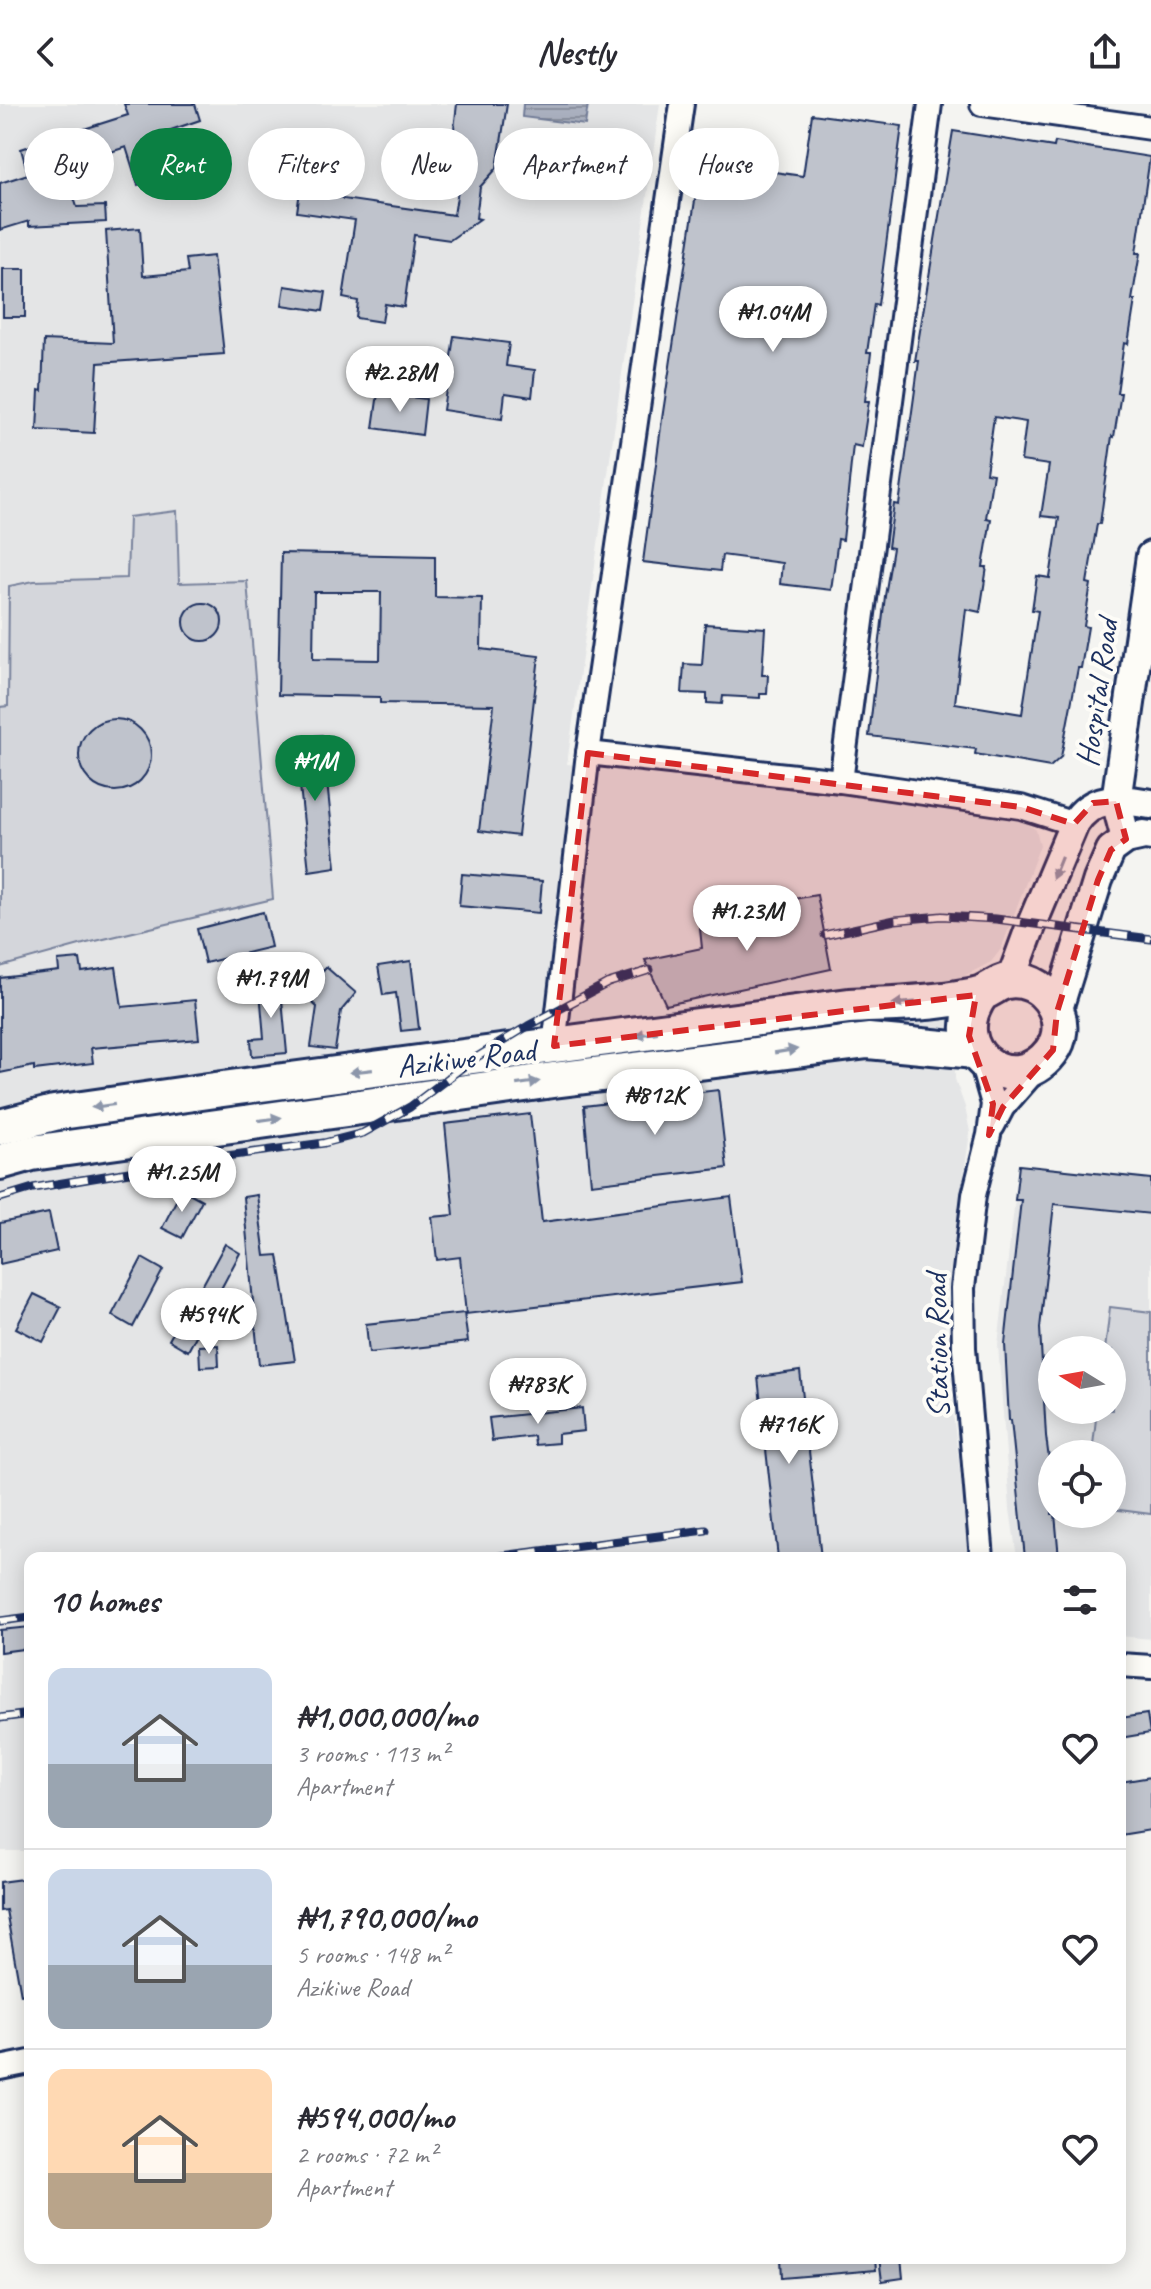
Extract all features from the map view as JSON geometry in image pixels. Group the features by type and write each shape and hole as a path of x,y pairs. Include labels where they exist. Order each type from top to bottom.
{"main road":[{"path":"1023,981 1044,992 1057,1012 1059,1031 1053,1050 1040,1064 1022,1072 993,1068 977,1054 969,1036 968,1021 972,1006 996,987 1023,981"},
{"name":"Azikiwe Road","path":"0,1127 54,1113 849,1006 949,1000 996,987"},
{"name":"Azikiwe Road","path":"0,1162 32,1153 553,1080 868,1041 977,1054"}],"street":[{"path":"554,1046 588,753 682,104"},
{"path":"841,781 930,104"},
{"path":"982,104 1151,128"},
{"name":"Hospital Road","path":"1139,838 1116,801 1151,556"},
{"path":"588,753 841,781 1021,807 1074,824"},
{"path":"996,987 1029,931 1081,812 1093,803 1151,804"},
{"path":"1057,1012 1098,880 1111,850 1139,838"},
{"name":"Station Road","path":"977,1054 993,1104 989,1135 974,1195 963,1288 964,1348 981,1552"},
{"name":"Station Road","path":"989,1135 1003,1107 1040,1064"},
{"path":"1126,1665 1151,1667"},
{"path":"0,2068 24,2063"}],"highlighted area":[{"path":"588,753 1021,807 1074,824 1093,803 1116,801 1126,839 1111,850 1098,880 1057,1012 1053,1050 1003,1107 989,1135 993,1104 969,1036 976,995 554,1046"}],"shaded area":[{"path":"0,104 660,104 653,154 653,128 494,128 494,200 646,200 567,764 814,788 1021,819 1036,830 1040,845 1001,949 991,962 964,976 955,1015 955,1079 970,1132 946,1300 944,1342 970,1552 24,1552 24,1851 0,1851"},
{"path":"177,511 179,583 247,581 273,899 0,967 0,707 8,706 9,586 34,581 127,578 129,517"},
{"path":"1019,1165 1151,1179 1151,1639 1126,1637 1126,1552 1016,1552 998,1345"},
{"path":"1110,1307 1151,1312 1151,1514 1126,1511 1126,1440 1094,1440 1095,1424 1126,1424 1126,1336 1107,1336"}],"water":[{"path":"523,104 588,104 585,125 522,117"}],"building":[{"path":"124,104 195,104 200,120 177,128 130,128 130,160 126,147 114,151 114,128 87,128 128,115"},
{"path":"457,104 507,104 503,128 494,128 494,171 480,187 476,218 480,219 450,240 414,235 404,307 385,304 382,322 356,318 358,301 343,298 355,220 297,212 299,200 350,200 454,215 456,200 478,200 478,128 454,128"},
{"path":"812,114 902,126 878,305 874,304 867,353 871,353 865,401 869,401 862,447 853,445 843,540 838,539 831,590 780,584 782,563 722,555 720,571 643,562 695,200 779,200 779,173 803,176"},
{"path":"953,131 1054,147 1055,142 1150,157 1136,253 1140,253 1132,300 1135,300 1128,344 1124,343 1117,393 1121,393 1100,524 1097,524 1087,583 1091,584 1084,626 1088,627 1061,757 1050,767 975,754 976,749 869,736 893,548 888,547 894,504 899,505 919,361 915,361","holes":["994,417 1026,422 1021,461 1049,465 1041,516 1059,518 1050,578 1037,576 1032,610 1038,611 1022,714 955,703 966,609 980,612 987,567 983,567 991,519 986,518 993,474 986,473"]},
{"path":"24,175 24,200 75,200 77,207 105,206 106,222 29,226 29,221 0,230 0,183"},
{"path":"140,228 143,276 188,272 186,259 213,256 224,354 98,363 94,433 37,430 44,340 113,343 106,231"},
{"path":"3,269 25,269 25,317 3,317"},
{"path":"285,286 326,292 323,311 282,305"},
{"path":"454,336 509,343 506,366 535,370 532,397 505,393 502,419 443,410"},
{"path":"378,393 426,399 422,435 373,428"},
{"path":"281,553 435,556 435,597 482,598 481,649 539,656 518,836 479,831 494,705 380,703 380,697 278,695","holes":["314,592 381,592 380,660 313,659"]},
{"path":"203,603 216,609 222,622 216,635 203,641 190,635 184,622 190,609"},
{"path":"705,624 765,628 762,675 768,675 767,694 760,694 760,698 723,696 722,704 707,703 707,694 682,693 684,664 702,665"},
{"path":"122,719 141,729 149,741 149,769 141,781 129,789 108,791 89,781 81,769 79,748 89,729 101,721"},
{"path":"322,735 336,867 309,871 295,738"},
{"path":"462,874 542,881 539,913 459,906"},
{"path":"817,895 831,969 666,1005 645,960 702,948 700,929 753,915 753,906"},
{"path":"263,912 271,947 205,963 197,929"},
{"path":"80,959 82,972 116,967 122,1007 195,1000 199,1039 91,1048 93,1063 34,1070 34,1066 0,1073 0,978 59,971 58,961"},
{"path":"411,961 419,1029 401,1031 396,993 383,995 378,966"},
{"path":"326,967 356,993 341,1011 335,1050 311,1047 317,1007 302,994"},
{"path":"280,978 287,1053 252,1056 251,1039 264,1038 259,979"},
{"path":"718,1090 727,1168 591,1184 584,1106"},
{"path":"530,1114 542,1222 731,1197 742,1282 466,1314 460,1257 437,1260 432,1217 454,1215 445,1124"},
{"path":"1019,1165 1151,1179 1151,1214 1054,1204 1040,1336 1038,1336 1038,1424 1045,1424 1047,1440 1038,1440 1038,1528 1056,1528 1058,1552 1024,1552 1009,1420 1005,1344 1021,1200 1015,1200"},
{"path":"182,1189 202,1200 182,1238 162,1228"},
{"path":"257,1195 265,1256 278,1255 295,1361 259,1365 243,1197"},
{"path":"49,1213 57,1251 0,1264 0,1223"},
{"path":"225,1244 240,1253 188,1351 169,1340 179,1322 182,1323"},
{"path":"142,1258 163,1270 133,1327 112,1315"},
{"path":"34,1294 61,1307 43,1342 16,1328"},
{"path":"464,1313 468,1342 369,1353 366,1324"},
{"path":"218,1345 219,1366 200,1367 199,1346"},
{"path":"800,1371 820,1552 777,1552 758,1377"},
{"path":"582,1408 584,1431 558,1434 558,1443 535,1445 534,1436 492,1441 489,1418"},
{"path":"24,1628 24,1649 0,1652 0,1630"},
{"path":"1147,1714 1150,1733 1126,1737 1126,1717"},
{"path":"1151,1777 1151,1830 1126,1834 1126,1781"},
{"path":"24,1879 24,1995 21,1995 6,1910 0,1911 0,1882"},
{"path":"781,2264 876,2264 876,2270 782,2278"},
{"path":"880,2264 902,2264 903,2278 882,2281"}],"railway":[{"path":"825,935 895,920 942,916 996,919 1151,939"},
{"path":"0,1198 33,1188 324,1143 363,1133 410,1107 472,1060 528,1026 608,983 650,970"},
{"path":"533,1552 706,1530"},
{"path":"0,1621 24,1618"},
{"path":"0,1718 24,1715"}]}
